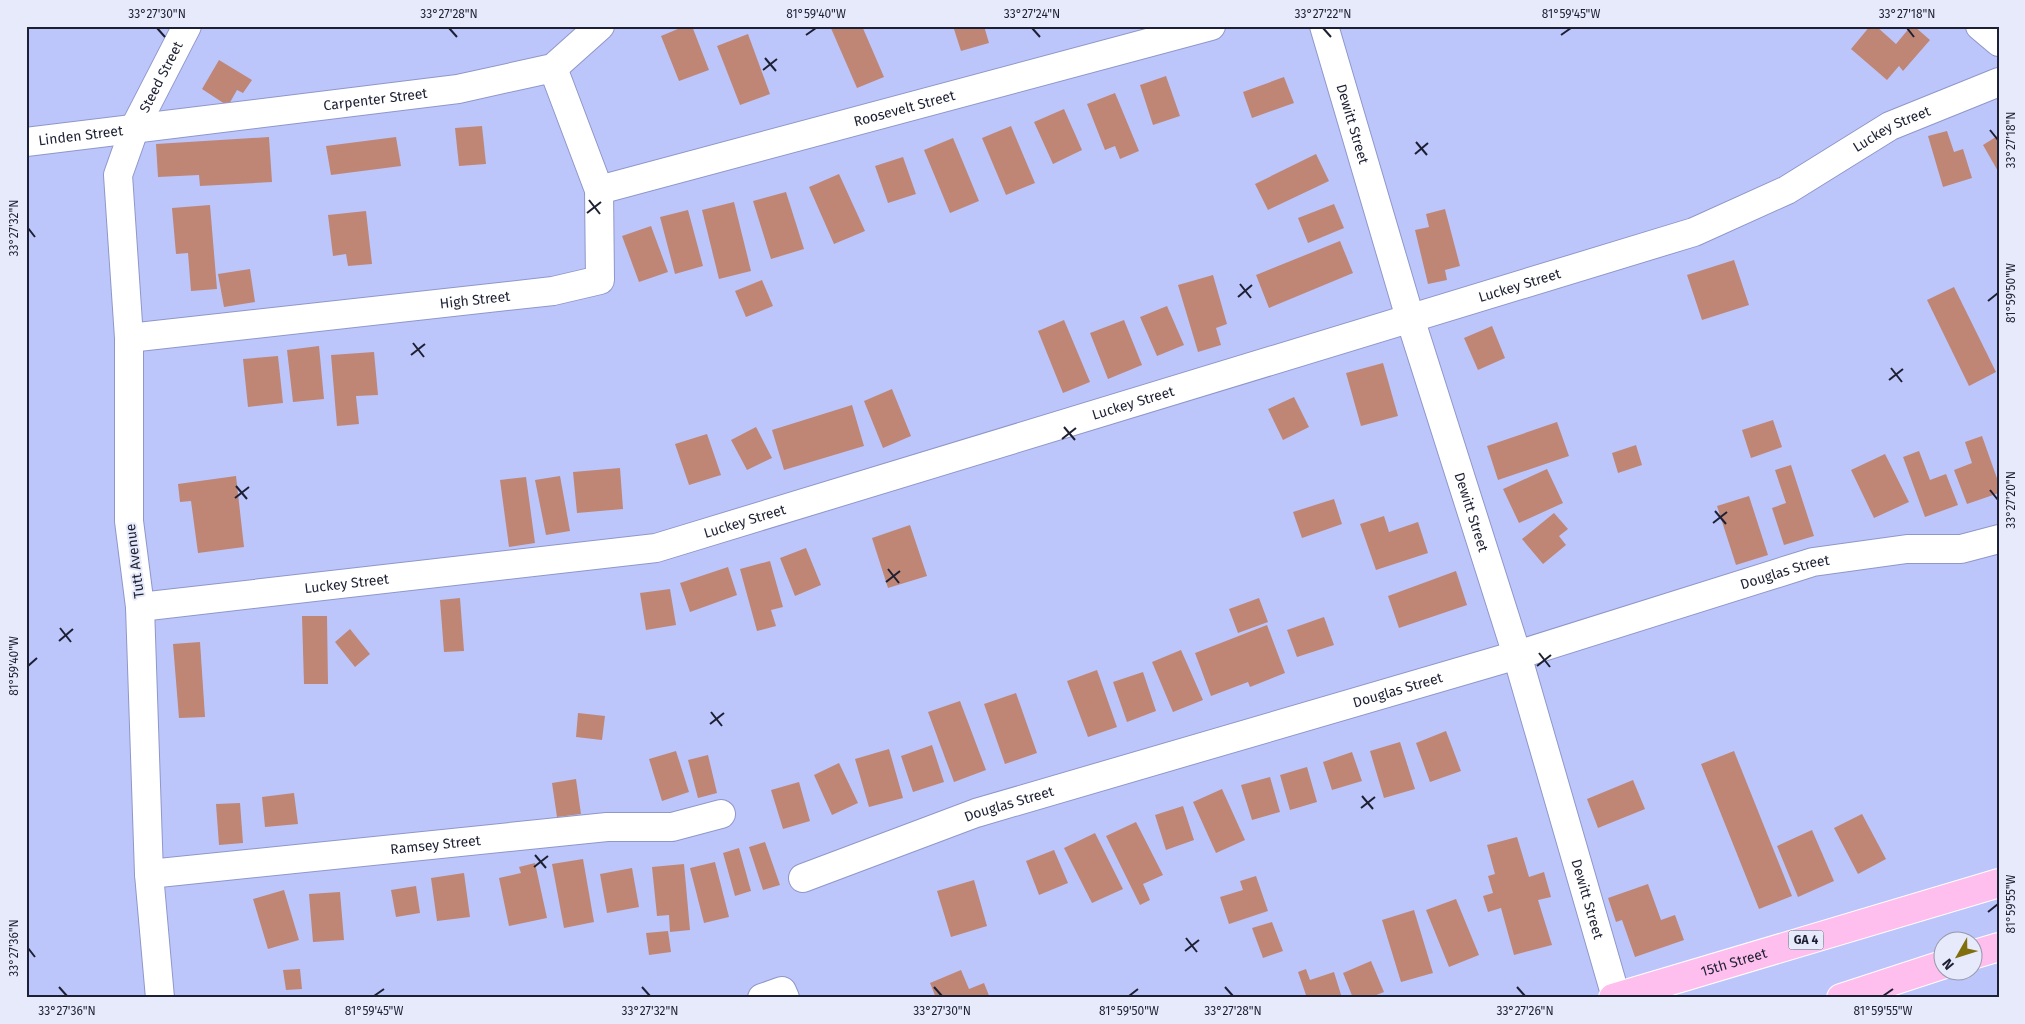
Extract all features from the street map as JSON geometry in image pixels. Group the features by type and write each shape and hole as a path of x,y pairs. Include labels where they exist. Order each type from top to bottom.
{"main road":[{"name":"15th Street","path":"1614,997 1999,883"},
{"path":"1982,952 1999,947"},
{"path":"1841,998 1932,968"}],"street":[{"name":"Steed Street","path":"135,127 187,26"},
{"name":"Carpenter Street","path":"135,127 458,89 553,68 600,26"},
{"name":"Roosevelt Street","path":"599,190 1211,26"},
{"name":"Dewitt Street","path":"1324,26 1410,318 1517,655 1614,997"},
{"path":"1980,26 1999,42"},
{"name":"High Street","path":"129,338 553,291 600,280 599,190 553,68"},
{"name":"Luckey Street","path":"140,607 656,548 1694,232 1787,190 1890,126 1999,82"},
{"name":"Linden Street","path":"26,142 135,127"},
{"name":"Tutt Avenue","path":"135,127 118,176 129,338 129,521 140,607 149,874 160,998"},
{"name":"Douglas Street","path":"803,878 976,813 1517,655 1814,562 1907,549 1961,549 1999,539"},
{"name":"Ramsey Street","path":"149,874 607,827 672,827 721,814"},
{"path":"762,998 782,991 785,998"}],"building":[{"path":"685,26 692,26 709,70 679,81 661,36"},
{"path":"830,26 862,26 884,77 857,88"},
{"path":"953,26 984,26 989,43 961,51"},
{"path":"1870,26 1876,26 1896,44 1911,26 1914,26 1930,40 1903,71 1899,66 1887,80 1851,49"},
{"path":"748,34 770,94 740,105 717,46"},
{"path":"219,60 252,80 243,93 237,90 228,106 202,89"},
{"path":"1166,76 1180,116 1153,125 1140,85"},
{"path":"1284,77 1294,103 1252,118 1243,92"},
{"path":"1115,93 1139,151 1120,159 1115,146 1105,150 1087,104"},
{"path":"1064,109 1082,150 1053,164 1034,122"},
{"path":"482,126 486,164 459,166 455,128"},
{"path":"1011,126 1035,183 1006,195 982,138"},
{"path":"1947,131 1954,152 1963,149 1972,178 1943,187 1928,136"},
{"path":"1999,135 1999,173 1983,145"},
{"path":"269,137 272,182 200,186 199,175 158,177 156,144"},
{"path":"396,137 401,166 331,175 326,146"},
{"path":"953,138 979,201 950,213 924,150"},
{"path":"1316,154 1329,181 1268,210 1255,184"},
{"path":"903,157 916,194 888,203 875,166"},
{"path":"839,174 865,231 834,244 809,187"},
{"path":"786,192 804,249 771,259 753,201"},
{"path":"734,202 751,271 719,279 702,210"},
{"path":"1334,204 1344,228 1308,243 1298,218"},
{"path":"210,205 217,289 191,291 188,253 176,254 172,208"},
{"path":"1445,209 1460,266 1445,270 1447,280 1428,284 1415,230 1429,227 1426,214"},
{"path":"688,210 703,266 675,274 660,217"},
{"path":"366,211 372,264 348,266 346,254 333,256 328,215"},
{"path":"651,226 668,272 639,282 622,236"},
{"path":"1340,241 1353,273 1269,308 1256,275"},
{"path":"1734,260 1749,305 1702,320 1687,275"},
{"path":"250,269 255,302 224,307 218,274"},
{"path":"1213,275 1227,324 1216,328 1221,345 1198,352 1178,285"},
{"path":"762,280 773,306 746,317 735,291"},
{"path":"1954,287 1996,372 1969,386 1927,300"},
{"path":"1167,306 1184,345 1157,356 1140,317"},
{"path":"1064,320 1090,382 1063,393 1038,331"},
{"path":"1124,320 1142,365 1108,379 1090,333"},
{"path":"1492,326 1505,358 1478,370 1464,338"},
{"path":"319,346 324,399 293,402 287,350"},
{"path":"374,352 378,395 356,396 359,424 337,426 331,355"},
{"path":"278,356 283,403 248,407 243,359"},
{"path":"1383,363 1398,416 1361,426 1346,373"},
{"path":"892,389 911,436 883,448 864,401"},
{"path":"1294,397 1309,427 1283,440 1268,409"},
{"path":"852,405 864,446 784,470 772,430"},
{"path":"1773,420 1782,447 1751,458 1742,430"},
{"path":"1557,422 1569,456 1498,480 1487,446"},
{"path":"756,427 772,458 747,470 731,440"},
{"path":"707,434 721,475 689,485 675,444"},
{"path":"1982,436 1999,484 1999,493 1967,504 1954,470 1972,463 1965,442"},
{"path":"1636,445 1642,465 1618,473 1612,453"},
{"path":"1919,451 1930,480 1946,474 1958,505 1925,517 1903,457"},
{"path":"1885,454 1909,502 1874,518 1851,470"},
{"path":"1791,465 1814,536 1784,545 1772,508 1786,503 1775,470"},
{"path":"620,468 623,509 577,513 573,472"},
{"path":"1547,469 1563,503 1519,523 1503,489"},
{"path":"236,476 244,547 198,553 191,501 180,502 178,484"},
{"path":"560,476 570,531 546,535 535,480"},
{"path":"526,477 535,543 509,547 500,480"},
{"path":"1749,496 1768,555 1736,565 1717,506"},
{"path":"1334,499 1342,524 1302,538 1293,512"},
{"path":"1554,513 1568,529 1559,536 1566,545 1543,564 1522,539"},
{"path":"1384,516 1389,532 1418,522 1428,553 1376,570 1360,524"},
{"path":"910,525 927,576 888,588 872,538"},
{"path":"806,548 821,585 795,596 780,558"},
{"path":"770,561 783,607 771,610 776,626 757,631 740,569"},
{"path":"728,567 737,595 690,612 680,583"},
{"path":"1456,571 1467,605 1399,628 1388,596"},
{"path":"670,589 676,625 646,630 640,593"},
{"path":"460,598 464,651 444,652 440,600"},
{"path":"1259,598 1268,622 1238,633 1229,609"},
{"path":"302,616 327,616 328,684 304,684"},
{"path":"1324,617 1334,645 1297,657 1287,630"},
{"path":"1267,625 1285,673 1250,687 1248,682 1211,696 1195,653"},
{"path":"350,629 370,654 355,667 335,642"},
{"path":"200,642 205,717 179,718 173,644"},
{"path":"1181,650 1203,700 1173,712 1152,662"},
{"path":"1097,670 1117,727 1088,737 1067,681"},
{"path":"1143,672 1156,711 1127,722 1113,682"},
{"path":"1016,693 1037,753 1005,764 984,704"},
{"path":"960,701 986,770 954,782 928,712"},
{"path":"578,713 605,716 602,740 576,737"},
{"path":"1446,731 1461,771 1430,782 1416,743"},
{"path":"1400,742 1415,789 1384,798 1370,751"},
{"path":"932,745 944,782 913,792 901,756"},
{"path":"889,749 903,798 869,807 855,759"},
{"path":"676,751 689,792 662,801 649,759"},
{"path":"1734,751 1792,896 1759,909 1701,764"},
{"path":"1352,752 1362,781 1332,790 1323,762"},
{"path":"708,755 717,793 698,798 688,760"},
{"path":"839,763 858,803 832,815 814,775"},
{"path":"1307,767 1317,802 1290,810 1280,775"},
{"path":"1270,777 1280,812 1252,820 1241,785"},
{"path":"576,779 581,814 557,817 552,783"},
{"path":"1633,780 1645,809 1598,828 1587,799"},
{"path":"799,782 810,821 783,829 771,790"},
{"path":"1222,789 1245,840 1216,853 1193,802"},
{"path":"294,793 298,824 265,827 262,797"},
{"path":"240,803 243,843 219,845 216,804"},
{"path":"1183,806 1194,840 1166,850 1155,815"},
{"path":"1862,814 1886,859 1858,874 1834,828"},
{"path":"1136,822 1163,875 1143,884 1150,900 1140,905 1106,836"},
{"path":"1812,830 1834,881 1798,897 1777,846"},
{"path":"1095,833 1123,889 1092,903 1064,848"},
{"path":"1517,837 1529,877 1544,872 1551,897 1538,900 1552,945 1514,955 1501,908 1488,912 1483,896 1493,893 1488,876 1495,874 1487,845"},
{"path":"765,842 780,885 763,890 749,847"},
{"path":"739,848 751,891 735,896 723,853"},
{"path":"1054,850 1068,883 1039,895 1026,861"},
{"path":"583,859 594,922 564,928 552,864"},
{"path":"715,862 729,917 704,923 690,868"},
{"path":"535,863 547,918 509,926 499,878 521,873 519,867"},
{"path":"684,864 690,930 670,932 669,915 657,916 652,867"},
{"path":"632,868 639,907 607,913 600,874"},
{"path":"464,873 470,917 437,921 431,878"},
{"path":"1256,876 1268,911 1229,924 1220,897 1243,890 1240,881"},
{"path":"974,880 987,926 951,937 937,891"},
{"path":"1648,884 1661,920 1675,915 1684,940 1635,957 1622,920 1616,922 1608,898"},
{"path":"416,886 420,913 396,917 391,890"},
{"path":"284,890 299,940 268,949 253,899"},
{"path":"340,892 344,940 313,942 309,894"},
{"path":"1456,899 1479,955 1449,967 1426,910"},
{"path":"1414,910 1433,973 1401,982 1382,920"},
{"path":"1272,922 1283,951 1263,958 1252,928"},
{"path":"668,931 671,952 649,955 646,933"},
{"path":"1371,961 1384,992 1369,998 1353,998 1343,973"},
{"path":"300,969 302,989 286,990 283,970"},
{"path":"1306,969 1310,980 1334,972 1342,998 1307,998 1298,972"},
{"path":"961,970 969,989 984,983 990,998 936,998 930,983"}]}
